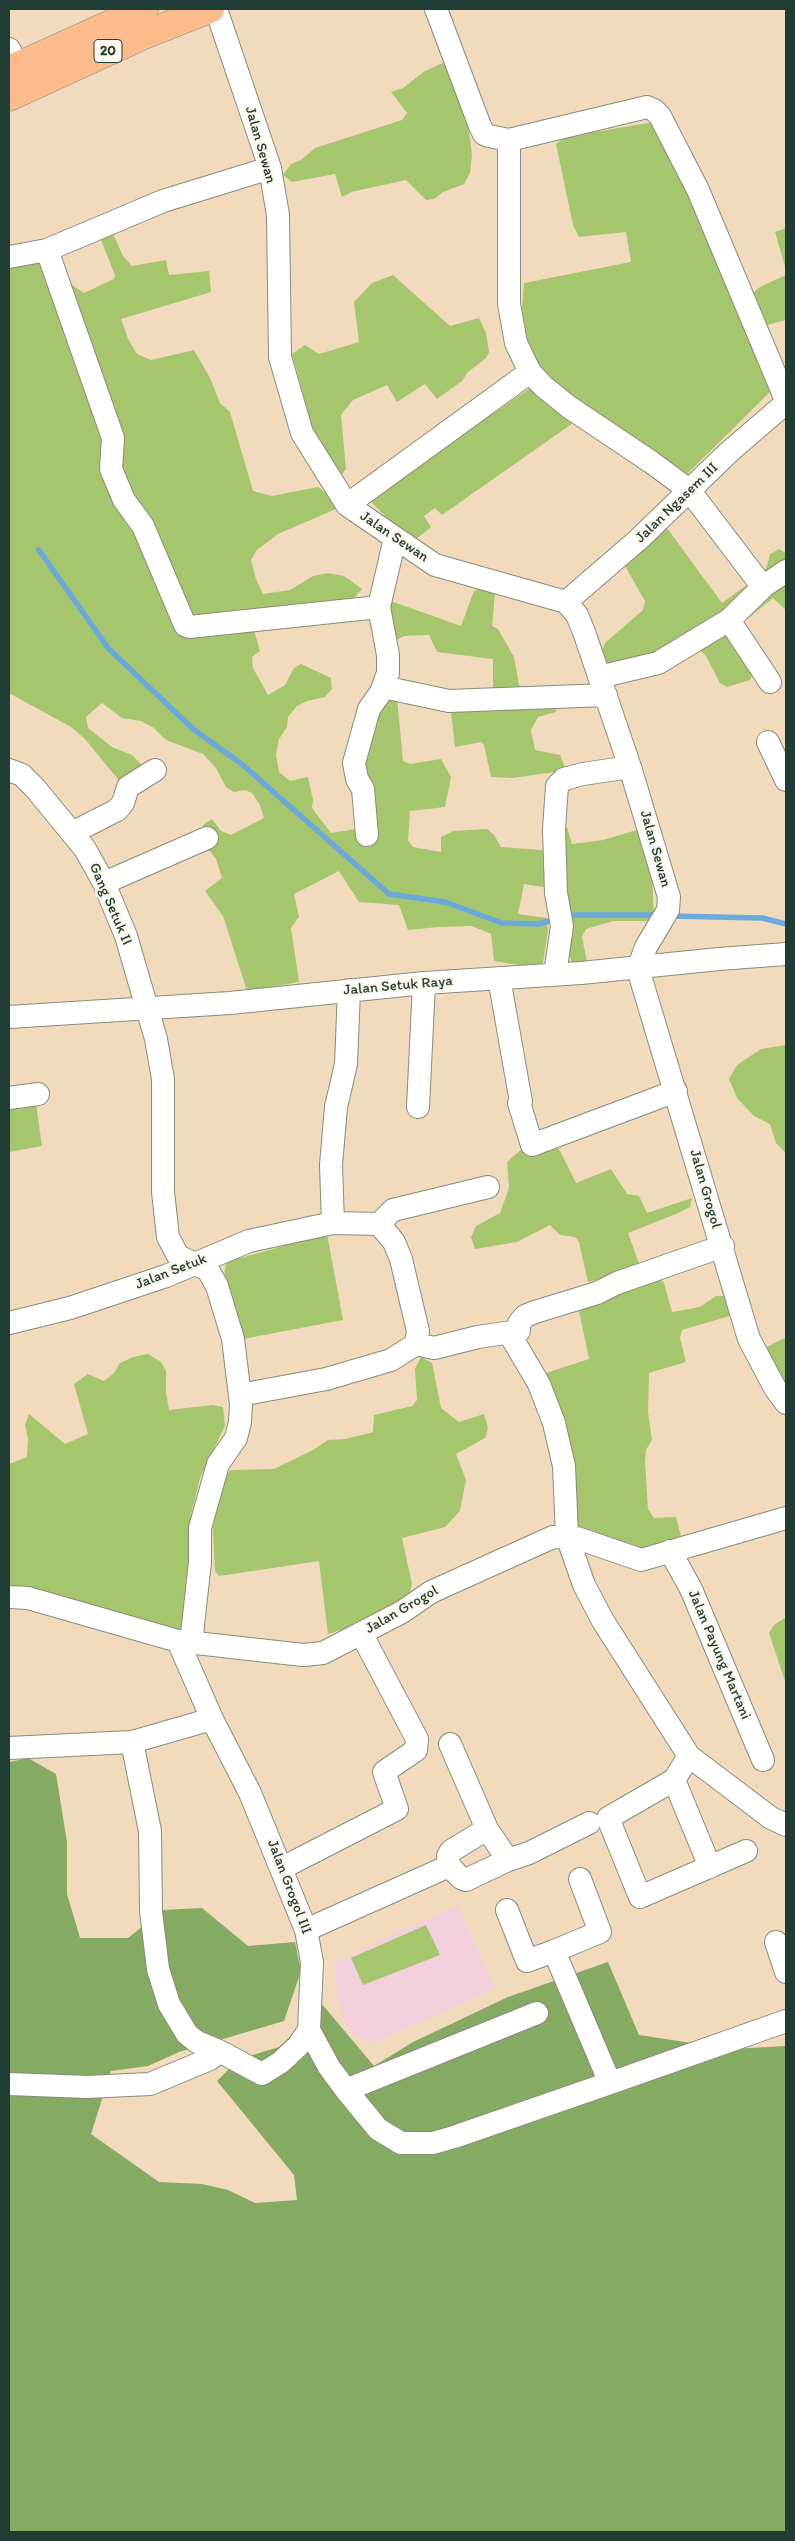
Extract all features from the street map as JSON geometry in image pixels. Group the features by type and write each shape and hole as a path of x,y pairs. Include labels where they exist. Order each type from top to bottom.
{"highway":[{"name":"20","path":"15,74 138,16 210,9"}],"street":[{"name":"Jalan Sewan","path":"216,9 270,168 278,215 280,357 302,433 347,505 435,565 566,602 577,615 630,767 669,897 665,917 646,947 638,969"},
{"path":"436,9 482,130 489,136 509,140 646,107 654,110 660,116 698,190 747,301 768,360 786,401"},
{"path":"509,140 509,304 516,343 530,372 568,407 651,462 689,490 764,586"},
{"path":"9,257 47,250 163,201 270,168"},
{"path":"47,250 113,438 111,469 124,500 143,526 185,625 379,607"},
{"path":"347,505 530,372"},
{"name":"Jalan Ngasem III","path":"566,602 639,540 729,452 786,401"},
{"path":"367,836 363,789 357,779 354,763 369,709 383,687 389,665 379,607 395,538"},
{"path":"383,687 449,701 603,686 658,663 729,620 764,586 786,571"},
{"path":"729,620 770,682"},
{"path":"768,742 786,780"},
{"path":"555,974 561,917 556,893 554,829 557,786 564,779 570,777 630,767"},
{"name":"Gang Setuk II","path":"9,770 22,775 36,788 85,848 104,883 126,936 156,1039 163,1079 162,1192 168,1237 178,1256 208,1270 218,1286 233,1339 240,1395 240,1422 236,1438 218,1464 200,1528 200,1562 185,1642"},
{"path":"72,833 117,810 123,803 128,786 154,770"},
{"path":"104,883 207,838"},
{"name":"Jalan Setuk Raya","path":"9,1017 230,1004 424,983 638,969 718,959 786,954"},
{"name":"Jalan Grogol","path":"638,969 676,1090 749,1339 775,1388 786,1403"},
{"path":"499,978 521,1102 519,1103 532,1145 676,1090"},
{"path":"418,1107 424,983"},
{"path":"333,1223 331,1165 336,1107 346,1064 349,990"},
{"path":"9,1098 38,1094"},
{"path":"240,1395 326,1379 382,1363 403,1354 416,1344 418,1332 401,1259 394,1242 378,1224 393,1210 488,1187"},
{"name":"Jalan Setuk","path":"9,1323 70,1308 166,1276 249,1242 333,1223 378,1224"},
{"path":"416,1344 434,1348 478,1337 519,1331 519,1323 525,1316 597,1293 618,1283 722,1246"},
{"path":"509,1333 539,1384 554,1422 564,1466 567,1536 584,1585 603,1621 689,1756 764,1813 786,1825"},
{"name":"Jalan Grogol","path":"9,1597 28,1598 185,1642 304,1655 323,1653 402,1612 431,1592 540,1541 553,1537 567,1536 641,1560 786,1518"},
{"name":"Jalan Payung Martani","path":"670,1551 691,1589 763,1760"},
{"path":"282,1868 397,1809 398,1805 384,1772 416,1750 417,1739 361,1633"},
{"name":"Jalan Grogol III","path":"185,1642 212,1719 250,1794 306,1930 312,1962 309,2030"},
{"path":"9,1748 132,1742 212,1719"},
{"path":"132,1742 150,1831 150,1911 158,1969 170,2004 187,2034 197,2042 220,2051 262,2074 281,2062 298,2046 309,2030 329,2067 346,2090 378,2129 401,2143 414,2145 433,2143 454,2137 786,2022"},
{"path":"450,1744 487,1829 508,1860"},
{"path":"689,1756 674,1780 608,1818 640,1897 746,1851"},
{"path":"674,1780 710,1867"},
{"path":"487,1829 451,1850 448,1856 449,1866 460,1878 466,1880 589,1823"},
{"path":"306,1930 449,1866"},
{"path":"507,1910 527,1961 600,1932 580,1878"},
{"path":"776,1942 786,1972"},
{"path":"554,1951 610,2083"},
{"path":"346,2090 537,2013"},
{"path":"9,2084 87,2087 150,2084 210,2059 220,2051"}],"shaded area":[{"path":"457,1905 495,1988 374,2043 352,2035 339,2007 334,1963"}],"green space":[{"path":"445,62 466,106 472,155 470,173 464,184 443,192 434,199 426,200 406,180 351,192 342,197 335,174 292,182 283,175 291,164 301,160 315,148 402,120 407,113 391,92 403,88 425,71"},
{"path":"654,122 687,185 770,392 680,481 588,415 529,360 522,307 524,283 631,262 626,232 579,237 573,225 556,144 565,137"},
{"path":"110,227 123,256 132,266 166,260 169,275 209,271 211,292 121,319 128,339 137,354 151,360 194,350 210,378 220,403 230,412 253,491 272,496 318,487 326,493 336,509 278,534 257,550 251,560 256,579 263,594 290,590 313,576 328,573 344,576 362,589 354,598 331,601 254,630 260,651 252,657 253,668 268,695 285,685 294,668 301,664 331,678 332,689 325,697 307,701 297,706 288,717 287,727 279,739 276,755 279,772 290,781 308,777 313,800 312,808 331,833 356,829 370,727 389,698 397,698 403,761 410,764 441,759 451,777 445,807 410,811 408,840 413,847 441,852 441,837 453,831 487,829 494,835 501,847 542,850 549,856 549,888 524,884 518,914 547,918 548,931 542,969 494,961 491,934 472,926 408,930 399,905 359,902 339,871 294,894 299,917 291,928 299,982 247,991 223,916 205,891 222,878 216,859 210,851 202,849 202,830 204,824 212,819 221,831 231,835 264,818 260,805 252,793 245,790 234,792 226,787 216,768 203,754 166,740 154,728 141,721 122,718 102,703 86,717 88,728 112,747 132,755 144,767 130,794 85,739 71,727 9,693 9,265 35,259 84,293 114,279 115,275 101,240 100,231"},
{"path":"786,228 786,270 775,232"},
{"path":"393,275 450,326 479,318 486,333 489,352 486,358 467,373 462,381 437,399 425,384 397,402 387,385 353,400 341,415 346,469 339,478 309,424 308,411 292,354 305,345 319,354 359,342 354,302 372,283"},
{"path":"786,275 786,320 763,326 750,296 760,287"},
{"path":"532,387 573,423 442,515 435,508 424,516 431,527 415,540 392,523 368,499"},
{"path":"667,528 722,603 762,574 767,566 770,554 779,549 786,553 786,610 773,598 741,624 757,665 750,680 727,687 720,683 706,656 701,651 677,657 607,665 602,649 606,642 643,610 645,601 625,566 649,541"},
{"path":"481,587 491,589 495,594 492,626 498,629 514,657 519,685 555,703 556,712 538,717 531,730 535,750 560,755 565,767 562,771 512,778 491,777 484,745 481,742 455,747 450,703 493,692 493,659 437,652 429,635 404,636 393,642 385,599 461,626 474,591"},
{"path":"567,827 572,844 603,840 640,829 652,872 654,921 613,921 586,929 582,937 587,962 572,966 569,951 559,832"},
{"path":"786,1045 786,1153 776,1143 770,1124 754,1116 737,1098 729,1079 737,1065 761,1049"},
{"path":"35,1097 42,1146 9,1152 9,1103"},
{"path":"554,1139 576,1183 611,1169 627,1194 639,1196 647,1213 692,1198 690,1207 628,1233 641,1269 588,1282 579,1242 575,1237 560,1235 550,1225 517,1242 475,1249 471,1237 476,1226 500,1213 509,1188 507,1162 524,1147"},
{"path":"327,1234 343,1320 243,1339 224,1278 226,1262"},
{"path":"658,1274 664,1283 672,1312 700,1307 716,1296 726,1296 733,1315 682,1330 680,1338 686,1362 649,1373 648,1412 652,1440 646,1450 645,1462 648,1509 654,1518 676,1517 681,1536 658,1546 638,1549 588,1529 571,1525 543,1374 589,1359 579,1311"},
{"path":"786,1337 786,1384 770,1358 767,1347"},
{"path":"148,1354 161,1362 166,1371 166,1393 169,1410 212,1405 223,1407 225,1426 200,1478 191,1515 199,1632 163,1629 9,1588 9,1464 27,1457 28,1439 25,1425 29,1414 65,1444 88,1434 74,1384 88,1374 104,1381 114,1373 120,1363 133,1357"},
{"path":"421,1357 432,1363 441,1408 459,1422 484,1414 488,1428 485,1438 456,1454 466,1480 460,1511 445,1527 402,1538 412,1584 408,1599 381,1618 328,1634 319,1561 219,1576 215,1571 212,1513 218,1491 230,1470 274,1469 313,1450 328,1440 345,1439 373,1432 374,1415 412,1406 417,1400 415,1369"},
{"path":"786,1617 786,1684 769,1633 774,1625"},
{"path":"28,1758 56,1774 67,1842 67,1894 80,1938 128,1938 163,1910 202,1908 248,1946 295,1942 301,1971 284,2021 179,2052 148,2066 111,2071 91,2134 159,2182 202,2184 228,2190 255,2203 297,2200 294,2175 217,2081 239,2059 279,2047 308,2020 321,2003 374,2066 413,2042 508,1997 608,1962 639,2035 731,2049 786,2046 786,2532 9,2532 9,1762"},
{"path":"426,1925 440,1955 363,1985 351,1958"}],"waterway":[{"path":"39,550 108,648 193,729 243,765 389,894 445,902 502,923 539,924 556,919"},
{"path":"565,917 573,915 658,915"},
{"path":"670,916 762,918 786,924"}]}
